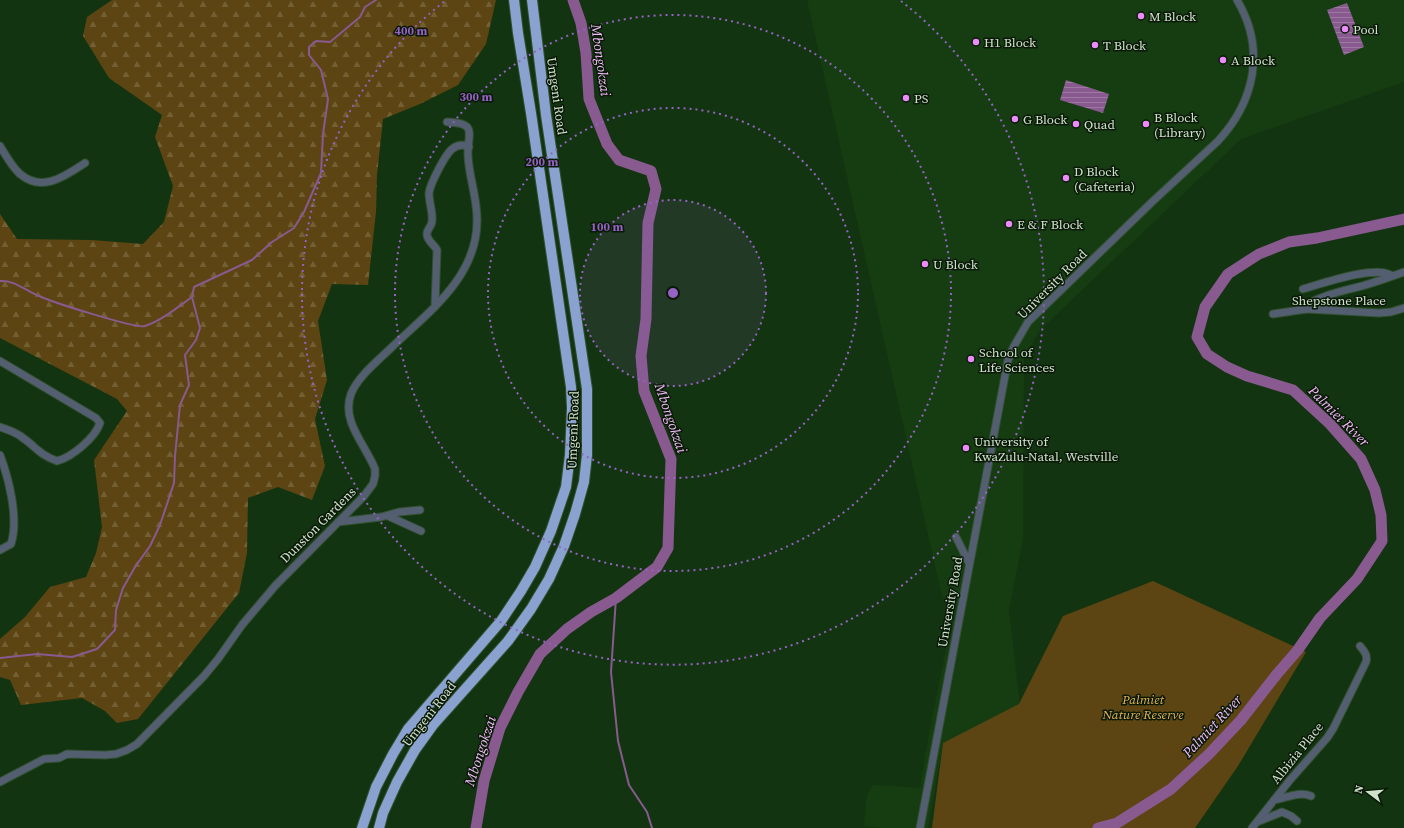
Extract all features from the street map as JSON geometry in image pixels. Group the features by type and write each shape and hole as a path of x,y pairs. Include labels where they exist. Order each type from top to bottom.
{"highway":[{"name":"Umgeni Road","path":"362,828 376,787 408,729 501,621 522,591 535,567 551,531 566,487 570,455 572,408 571,387 514,0"},
{"name":"Umgeni Road","path":"379,828 383,814 397,782 415,750 433,725 508,641 531,609 549,580 564,546 584,482 587,455 587,389 546,115 532,0"}],"street":[{"name":"University Road","path":"920,828 1008,360 1014,346 1028,322 1152,202 1218,141 1233,123 1246,99 1250,85 1253,63 1251,34 1244,13 1237,0"},
{"name":"Dunston Gardens","path":"0,782 44,759 59,758 67,754 116,754 137,744 204,676 242,625 275,586 364,496 373,484 375,469 349,417 348,403 352,392 371,368 448,294 467,264 475,236 477,205 469,165 469,129 463,124 447,122"},
{"path":"435,306 437,250 428,240 426,234 432,221 429,199 430,190 451,150 455,146 462,145 469,147"},
{"path":"0,146 13,167 21,175 39,182 54,182 85,164"},
{"path":"1303,290 1359,274 1384,272 1392,276"},
{"path":"1300,309 1317,298 1379,281 1404,272"},
{"name":"Shepstone Place","path":"1273,314 1300,309 1379,313 1391,312 1404,308"},
{"path":"0,361 78,406 96,418 100,423 81,447 64,459 57,461 40,454 23,438 0,427"},
{"path":"0,455 10,492 14,535 11,544 0,550"},
{"path":"338,522 388,516 399,512 420,510"},
{"path":"388,516 421,531"},
{"path":"956,537 969,563"},
{"name":"Albizia Place","path":"1252,828 1327,738 1337,722 1366,662 1367,658 1365,652 1360,646"},
{"path":"1274,800 1300,794 1311,796"},
{"path":"1257,822 1282,812 1291,816 1297,821"}],"shaded area":[{"name":"University of KwaZulu-Natal, Westville","path":"807,0 1404,0 1404,82 1241,139 1040,330 1024,358 1023,538 1009,610 1020,707 943,743 928,828 881,828 864,826 867,795 873,785 920,788 929,734 953,614 942,596"},
{"name":"Pool","path":"1347,3 1364,47 1344,55 1327,10"},
{"path":"1066,80 1109,94 1103,113 1060,100"}],"green space":[{"path":"112,0 496,0 486,44 458,85 420,104 383,119 377,175 376,212 368,285 332,284 318,321 327,380 315,419 325,466 312,500 278,487 248,498 247,553 239,593 138,719 117,723 105,711 82,698 21,705 10,680 0,677 0,639 25,617 50,587 86,577 96,553 102,527 94,460 127,411 117,399 0,338 0,214 17,239 92,240 143,244 164,222 173,186 155,137 162,115 109,78 83,36 87,17"},
{"name":"Palmiet Nature Reserve","path":"1153,581 1306,652 1238,766 1195,828 932,828 943,743 1019,704 1063,616"}],"waterway":[{"path":"0,658 37,654 72,657 97,649 115,630 116,610 123,588 135,567 150,546 160,525 174,483 180,405 189,385 185,355 196,340 200,328 192,297 194,287 252,260 272,242 294,228 304,212 321,173 323,134 328,99 321,70 309,55 309,47 316,41 330,42 360,17 365,7 376,0"},
{"name":"Mbongokzai","path":"476,828 484,781 500,728 518,692 540,654 567,629 591,612 616,598 657,567 668,548 671,459 644,391 641,356 646,319 648,223 656,189 651,171 619,160 607,144 589,99 586,53 581,23 573,0"},
{"name":"Palmiet River","path":"1098,828 1117,823 1171,789 1209,754 1241,720 1297,651 1320,618 1357,579 1382,541 1381,515 1375,490 1361,459 1330,424 1293,390 1247,376 1227,367 1207,354 1197,337 1205,307 1228,274 1259,254 1289,242 1317,238 1404,219"},
{"path":"0,281 11,282 39,296 76,309 138,326 145,326 157,321 192,297"},
{"path":"616,598 611,672 618,741 629,785 647,812 652,828"}],"place":[{"name":"M Block","path":"1141,16"},
{"name":"Pool","path":"1345,29"},
{"name":"H1 Block","path":"976,42"},
{"name":"T Block","path":"1095,45"},
{"name":"A Block","path":"1223,60"},
{"name":"PS","path":"906,98"},
{"name":"G Block","path":"1015,119"},
{"name":"Quad","path":"1076,124"},
{"name":"B Block (Library)","path":"1146,124"},
{"name":"D Block (Cafeteria)","path":"1066,178"},
{"name":"E & F Block","path":"1009,224"},
{"name":"U Block","path":"925,264"},
{"name":"School of Life Sciences","path":"971,359"},
{"name":"University of KwaZulu-Natal, Westville","path":"966,448"}]}
